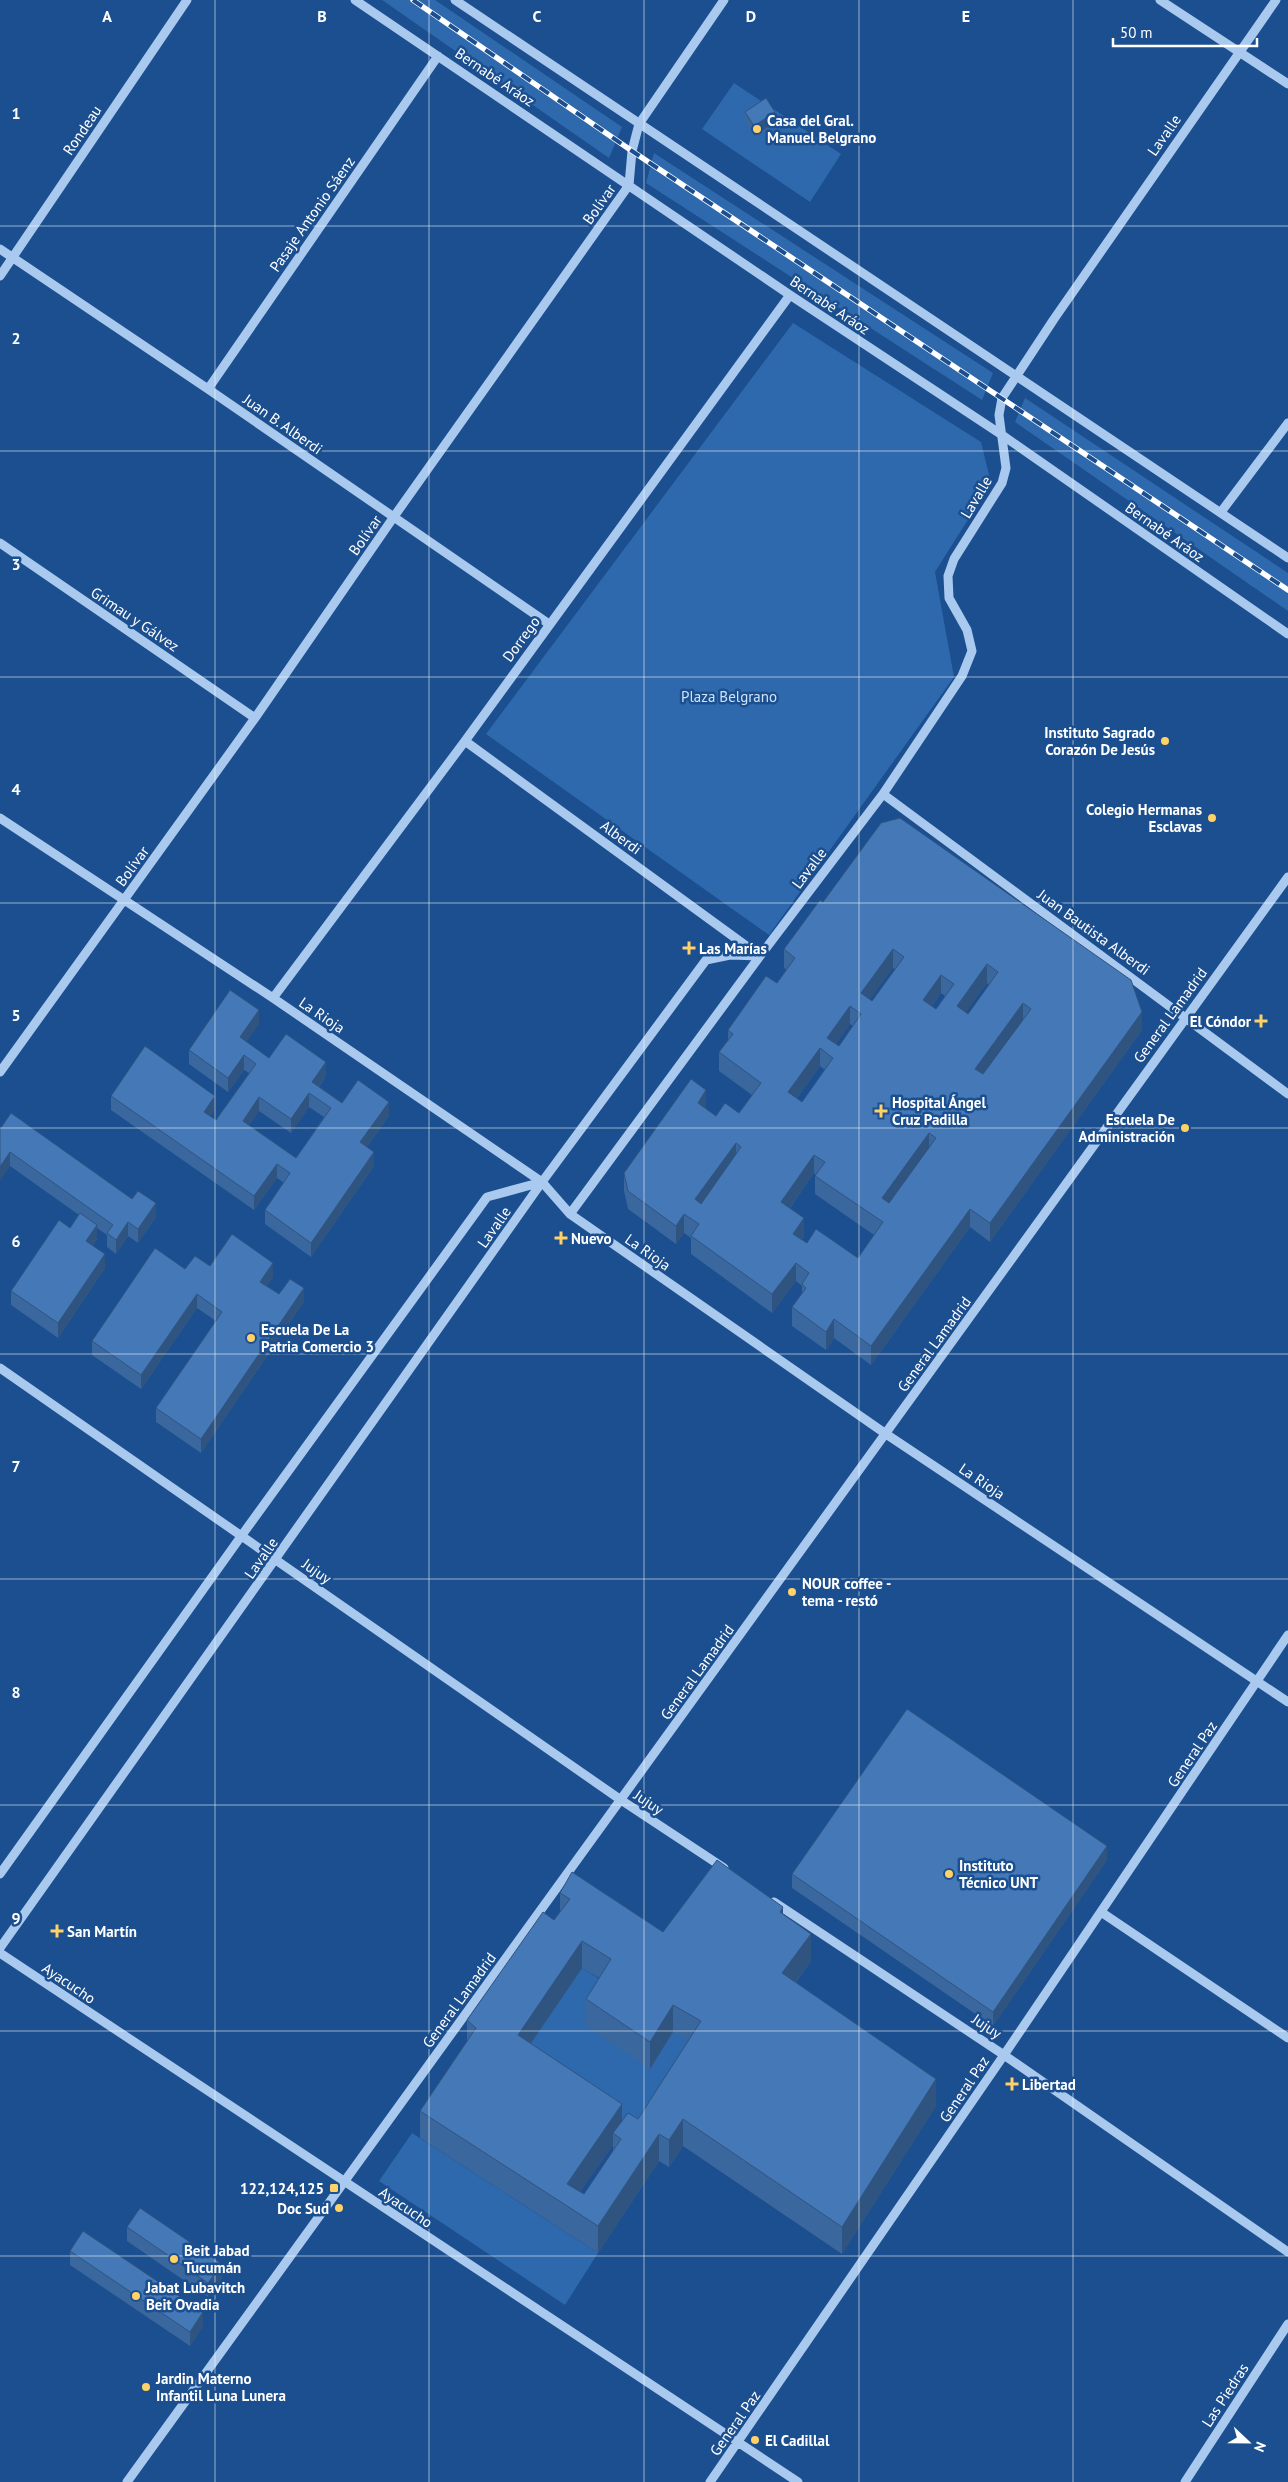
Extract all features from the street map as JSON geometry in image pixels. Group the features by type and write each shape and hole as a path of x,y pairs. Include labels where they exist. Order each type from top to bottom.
{"street":[{"name":"Rondeau","path":"0,276 187,0"},
{"name":"Bernabé Aráoz","path":"355,0 790,295 1002,435 1288,634"},
{"path":"455,0 639,124 1019,374 1288,558"},
{"name":"Bolívar","path":"0,1072 255,718 393,518 629,185 632,151 639,124 724,0"},
{"path":"1160,0 1288,84"},
{"name":"Lavalle","path":"570,1214 760,956 883,794 962,676 972,650 967,630 950,598 948,576 954,560 1002,483 1006,468 999,415 1002,398 1174,145 1241,53 1276,0"},
{"name":"Pasaje Antonio Sáenz","path":"208,389 438,56"},
{"name":"Juan B. Alberdi","path":"0,249 208,389 549,624"},
{"name":"Dorrego","path":"273,998 465,741 790,295"},
{"path":"1221,512 1288,423"},
{"name":"Grimau y Gálvez","path":"0,543 255,718"},
{"name":"Alberdi","path":"465,741 760,956"},
{"name":"Juan Bautista Alberdi","path":"883,794 1288,1094"},
{"name":"La Rioja","path":"0,818 273,998 542,1182 570,1214 886,1434 1288,1702"},
{"name":"General Lamadrid","path":"127,2482 1288,877"},
{"name":"Lavalle","path":"0,1948 542,1182 706,960 730,955 760,956"},
{"name":"Lavalle","path":"0,1874 242,1535 487,1197 542,1182"},
{"name":"Jujuy","path":"0,1368 621,1800 735,1876"},
{"name":"General Paz","path":"710,2482 1004,2055 1288,1635"},
{"name":"Jujuy","path":"768,1897 1004,2055 1288,2252"},
{"path":"1101,1912 1288,2038"},
{"name":"Ayacucho","path":"0,1954 798,2482"},
{"name":"Las Piedras","path":"1185,2482 1288,2324"}],"green space":[{"path":"382,0 435,0 622,127 609,158"},
{"path":"734,83 841,154 810,202 702,129"},
{"path":"654,153 993,373 982,400 646,183"},
{"name":"Plaza Belgrano","path":"793,323 981,442 991,483 935,572 954,677 769,935 486,734"},
{"path":"1025,398 1288,573 1288,611 1015,422"},
{"path":"582,1968 701,2048 638,2146 518,2062"},
{"path":"412,2133 598,2253 565,2305 379,2181"}],"building":[{"path":"766,98 775,112 754,126 745,112"},
{"name":"Hospital Ángel Cruz Padilla","path":"900,818 1131,980 1142,1012 990,1223 970,1209 871,1346 834,1319 826,1332 792,1307 806,1288 802,1284 809,1273 796,1263 772,1294 691,1236 699,1224 684,1214 676,1226 628,1191 624,1173 691,1079 706,1090 698,1103 716,1116 725,1103 739,1113 761,1083 719,1052 733,1034 728,1030 766,976 777,983 795,958 784,949 820,900 823,902 881,823","holes":["893,949 904,957 872,1001 861,993","987,964 998,972 968,1014 957,1006","941,975 954,984 936,1009 923,1000","1023,1003 1031,1009 983,1074 975,1069","850,1006 861,1014 839,1046 827,1038","820,1048 833,1058 802,1102 788,1092","929,1133 936,1138 889,1203 882,1198","736,1143 741,1147 701,1204 695,1199","814,1155 825,1162 815,1176 883,1222 858,1258 816,1229 807,1243 793,1234 804,1218 781,1202"]},
{"path":"230,990 259,1010 240,1037 269,1058 286,1034 326,1062 312,1082 342,1103 358,1080 389,1102 360,1142 374,1152 311,1243 265,1210 290,1173 277,1164 254,1196 111,1096 145,1046 215,1096 204,1112 216,1120 256,1064 244,1055 228,1078 189,1050","holes":["309,1093 331,1108 296,1158 243,1121 259,1097 291,1119"]},
{"path":"11,1113 132,1199 138,1191 156,1203 138,1229 128,1222 116,1240 107,1233 113,1225 10,1152 0,1167 0,1129"},
{"path":"80,1213 97,1225 86,1241 105,1254 58,1323 11,1291 59,1220 70,1228"},
{"path":"232,1234 273,1263 260,1282 279,1294 290,1279 304,1288 201,1439 156,1408 222,1312 197,1294 141,1375 92,1341 155,1248 185,1269 195,1256 210,1266"},
{"name":"Instituto Técnico UNT","path":"907,1709 1107,1846 993,2012 792,1874"},
{"path":"717,1860 783,1907 780,1912 811,1934 782,1973 936,2079 842,2227 683,2119 669,2140 659,2134 598,2226 420,2111 476,2028 467,2020 543,1912 554,1920 570,1899 560,1893 572,1872 663,1932","holes":["582,1941 611,1959 586,1999 650,2042 673,2005 701,2021 638,2119 628,2113 613,2133 621,2139 584,2194 567,2184 622,2104 518,2035"]},
{"path":"140,2208 222,2264 208,2283 127,2227"},
{"path":"83,2231 203,2312 190,2332 70,2251"}],"railway":[{"path":"413,0 632,151 1288,590"}],"place":[{"name":"Casa del Gral. Manuel Belgrano","path":"757,129"},
{"name":"Instituto Sagrado Corazón De Jesús","path":"1165,741"},
{"name":"Colegio Hermanas Esclavas","path":"1212,818"},
{"name":"Las Marías","path":"689,948"},
{"name":"El Cóndor","path":"1261,1021"},
{"name":"Hospital Ángel Cruz Padilla","path":"881,1111"},
{"name":"Escuela De Administración","path":"1185,1128"},
{"name":"Nuevo","path":"561,1238"},
{"name":"Escuela De La Patria Comercio 3","path":"251,1338"},
{"name":"NOUR coffee - tema - restó","path":"792,1592"},
{"name":"Instituto Técnico UNT","path":"949,1874"},
{"name":"San Martín","path":"57,1931"},
{"name":"Libertad","path":"1012,2084"},
{"name":"122,124,125","path":"334,2188"},
{"name":"Doc Sud","path":"339,2208"},
{"name":"Beit Jabad Tucumán","path":"174,2259"},
{"name":"Jabat Lubavitch Beit Ovadia","path":"136,2296"},
{"name":"Jardin Materno Infantil Luna Lunera","path":"146,2387"},
{"name":"El Cadillal","path":"755,2440"}]}
